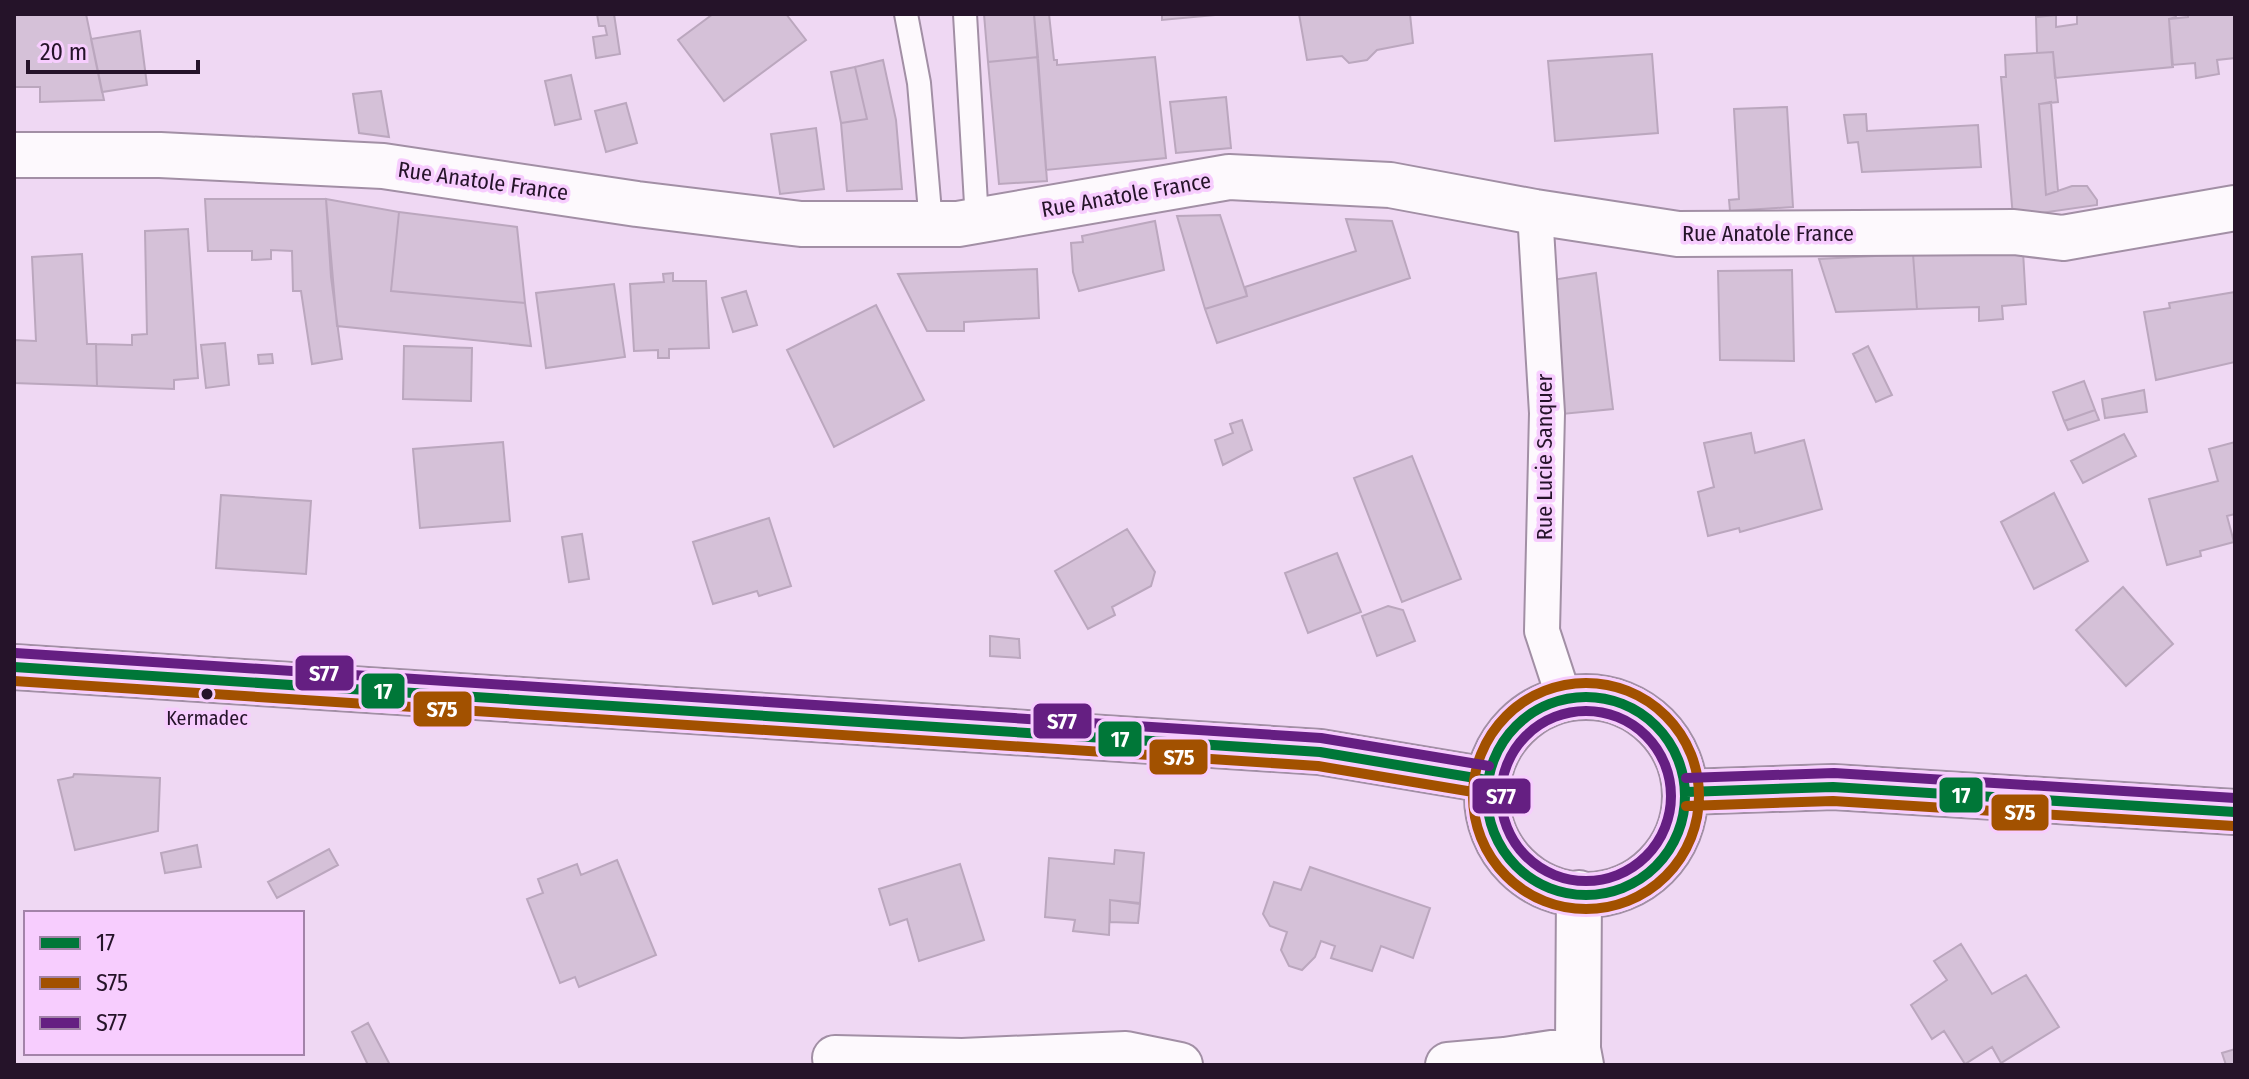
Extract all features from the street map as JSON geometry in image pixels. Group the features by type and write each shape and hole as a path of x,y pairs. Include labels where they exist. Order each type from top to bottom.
{"street":[{"name":"Rue Anatole France","path":"14,155 160,155 383,166 637,204 801,224 977,221 1229,177 1390,185 1678,234 2014,232 2063,238 2235,208"},
{"name":"Rue Lucie Sanquer","path":"1535,212 1547,413 1542,631 1564,698"},
{"path":"14,667 1320,752 1487,780"},
{"path":"1598,697 1621,704 1632,708 1660,729 1679,758 1686,792 1682,823 1670,850 1650,873 1623,888 1594,896 1550,889 1513,864 1491,824 1487,780 1501,743 1528,714 1564,698 1598,697"},
{"path":"1686,792 1833,787 2235,812"},
{"path":"1448,1065 1580,1057 1579,893"},
{"path":"835,1058 962,1061 1126,1054 1180,1065"}],"lane":[{"path":"906,14 919,83 931,224"},
{"path":"965,14 977,221"}],"building":[{"path":"14,14 86,14 104,100 40,102 40,87 14,87"},
{"path":"597,14 614,14 620,54 596,58 593,37 607,35 605,26 599,26"},
{"path":"713,14 786,14 806,40 724,101 678,40"},
{"path":"984,14 1034,14 1038,57 988,62"},
{"path":"1034,14 1049,14 1057,65 1155,57 1166,158 1046,170"},
{"path":"1162,14 1226,14 1162,20"},
{"path":"1299,14 1410,14 1413,43 1377,50 1367,60 1349,63 1342,56 1307,60"},
{"path":"2077,14 2175,14 2176,17 2169,19 2173,67 2055,78 2053,52 2037,53 2036,17 2056,15 2056,27 2077,24"},
{"path":"2188,14 2235,14 2235,58 2217,60 2219,74 2196,78 2195,63 2172,65 2169,19 2188,17"},
{"path":"140,31 147,85 102,92 91,39"},
{"path":"2053,52 2058,102 2039,104 2046,195 2072,186 2087,186 2097,205 2013,217 2001,77 2006,77 2005,55"},
{"path":"1652,54 1658,133 1555,141 1548,61"},
{"path":"1038,57 1047,181 999,184 988,62"},
{"path":"883,60 896,120 902,189 847,191 841,123 867,119 855,67"},
{"path":"855,67 867,119 841,123 831,72"},
{"path":"571,75 581,119 555,125 545,81"},
{"path":"381,91 389,137 359,133 353,94"},
{"path":"1226,97 1231,148 1176,153 1170,102"},
{"path":"2051,102 2058,191 2046,195 2039,104"},
{"path":"626,103 637,143 606,152 595,111"},
{"path":"1787,107 1793,207 1730,211 1729,200 1739,199 1734,109"},
{"path":"1866,114 1867,131 1978,125 1981,167 1862,172 1858,142 1848,143 1844,115"},
{"path":"816,128 824,189 780,194 771,134"},
{"path":"205,199 326,199 331,277 342,359 312,364 301,291 293,291 292,251 271,250 271,259 252,260 252,251 208,251"},
{"path":"326,199 399,212 391,291 525,303 531,346 337,326"},
{"path":"399,212 517,227 525,303 391,291"},
{"path":"1220,215 1247,296 1205,309 1177,216"},
{"path":"1346,219 1392,221 1410,278 1217,343 1205,309 1247,296 1245,287 1356,251"},
{"path":"1155,221 1164,270 1079,291 1073,272 1071,243 1083,242 1082,236"},
{"path":"188,229 198,378 174,380 174,389 97,386 96,344 132,345 132,335 147,334 145,231"},
{"path":"2023,251 2026,304 2002,306 2003,319 1979,321 1979,307 1917,309 1913,254"},
{"path":"82,254 87,344 96,344 97,386 14,383 14,340 36,341 32,257"},
{"path":"1913,254 1917,309 1836,312 1819,259"},
{"path":"1037,269 1039,318 964,322 964,331 927,331 898,274"},
{"path":"1792,270 1794,361 1720,360 1718,271"},
{"path":"673,273 673,281 706,281 709,348 669,349 669,358 658,358 658,350 634,351 630,284 664,282 663,274"},
{"path":"1596,273 1613,409 1562,414 1546,281"},
{"path":"614,284 625,357 546,368 536,293"},
{"path":"746,291 757,325 733,332 722,298"},
{"path":"2235,292 2235,362 2156,380 2144,312 2170,308 2169,303"},
{"path":"876,305 924,400 834,447 787,350"},
{"path":"225,343 229,385 206,388 201,345"},
{"path":"404,346 472,348 471,401 403,399"},
{"path":"1868,346 1892,395 1876,402 1853,354"},
{"path":"272,354 273,363 259,364 258,355"},
{"path":"2084,381 2095,410 2064,421 2053,392"},
{"path":"2144,390 2147,412 2105,418 2102,399"},
{"path":"2095,410 2099,420 2068,430 2064,421"},
{"path":"1242,420 1252,450 1223,465 1215,440 1233,433 1230,424"},
{"path":"1751,433 1755,453 1804,440 1822,509 1740,532 1739,528 1708,536 1698,492 1714,487 1704,443"},
{"path":"2124,434 2136,456 2083,483 2071,461"},
{"path":"503,442 510,521 420,528 413,449"},
{"path":"2235,442 2235,514 2227,516 2234,542 2200,551 2201,556 2167,565 2149,499 2218,481 2209,449"},
{"path":"1412,456 1461,579 1402,602 1354,478"},
{"path":"2054,493 2088,561 2034,589 2001,522"},
{"path":"221,495 311,501 306,574 216,568"},
{"path":"769,518 791,586 759,596 757,591 713,604 693,542"},
{"path":"1127,529 1155,572 1151,586 1112,607 1115,615 1088,629 1055,571"},
{"path":"582,534 589,579 569,582 562,537"},
{"path":"1337,553 1361,612 1308,633 1285,573"},
{"path":"2123,587 2173,644 2126,686 2076,630"},
{"path":"1388,606 1403,610 1415,641 1377,656 1362,616"},
{"path":"990,636 1019,639 1020,658 990,656"},
{"path":"74,774 160,778 158,831 75,850 58,780 73,777"},
{"path":"197,845 201,867 165,873 161,853"},
{"path":"329,849 338,865 277,898 268,882"},
{"path":"1115,850 1144,853 1140,903 1110,900 1109,935 1073,931 1075,920 1045,917 1049,858 1114,864"},
{"path":"617,860 656,955 579,987 575,977 560,983 527,899 543,893 538,879 577,864 581,875"},
{"path":"960,864 984,940 919,961 907,919 890,925 879,889"},
{"path":"1310,867 1430,908 1413,958 1381,946 1372,971 1331,958 1335,946 1321,941 1315,957 1302,970 1289,966 1281,950 1287,932 1270,926 1263,914 1274,882 1301,890"},
{"path":"1110,900 1140,904 1138,923 1110,922"},
{"path":"1961,944 1992,994 2026,975 2059,1027 2001,1063 1992,1047 1965,1064 1944,1031 1932,1039 1911,1005 1947,980 1934,961"},
{"path":"368,1023 390,1065 368,1065 352,1032"},
{"path":"2235,1049 2235,1065 2226,1065 2222,1053"}],"transit line":[{"name":"S77","path":"15,653 1321,738 1489,766"},
{"name":"17","path":"14,667 1320,752 1487,780"},
{"name":"S75","path":"14,681 1318,766 1485,794"},
{"name":"S75","path":"1586,683 1629,692 1649,702 1666,716 1680,733 1690,753 1699,796 1690,839 1680,859 1666,876 1649,890 1629,900 1586,909 1543,900 1523,890 1506,876 1492,859 1482,839 1473,796 1482,753 1492,733 1506,716 1523,702 1543,692 1586,683"},
{"name":"17","path":"1586,697 1624,705 1656,726 1677,758 1685,796 1677,834 1656,866 1624,887 1586,895 1548,887 1516,866 1495,834 1487,796 1495,758 1516,726 1548,705 1586,697"},
{"name":"S77","path":"1586,711 1618,718 1646,736 1664,764 1671,796 1664,828 1646,856 1618,874 1586,881 1554,874 1526,856 1508,828 1501,796 1508,764 1526,736 1554,718 1586,711"},
{"name":"S77","path":"1686,778 1834,773 2235,798"},
{"name":"17","path":"1686,792 1833,787 2235,812"},
{"name":"S75","path":"1686,806 1833,801 2234,826"}],"place":[{"name":"Kermadec","path":"207,694"}]}
